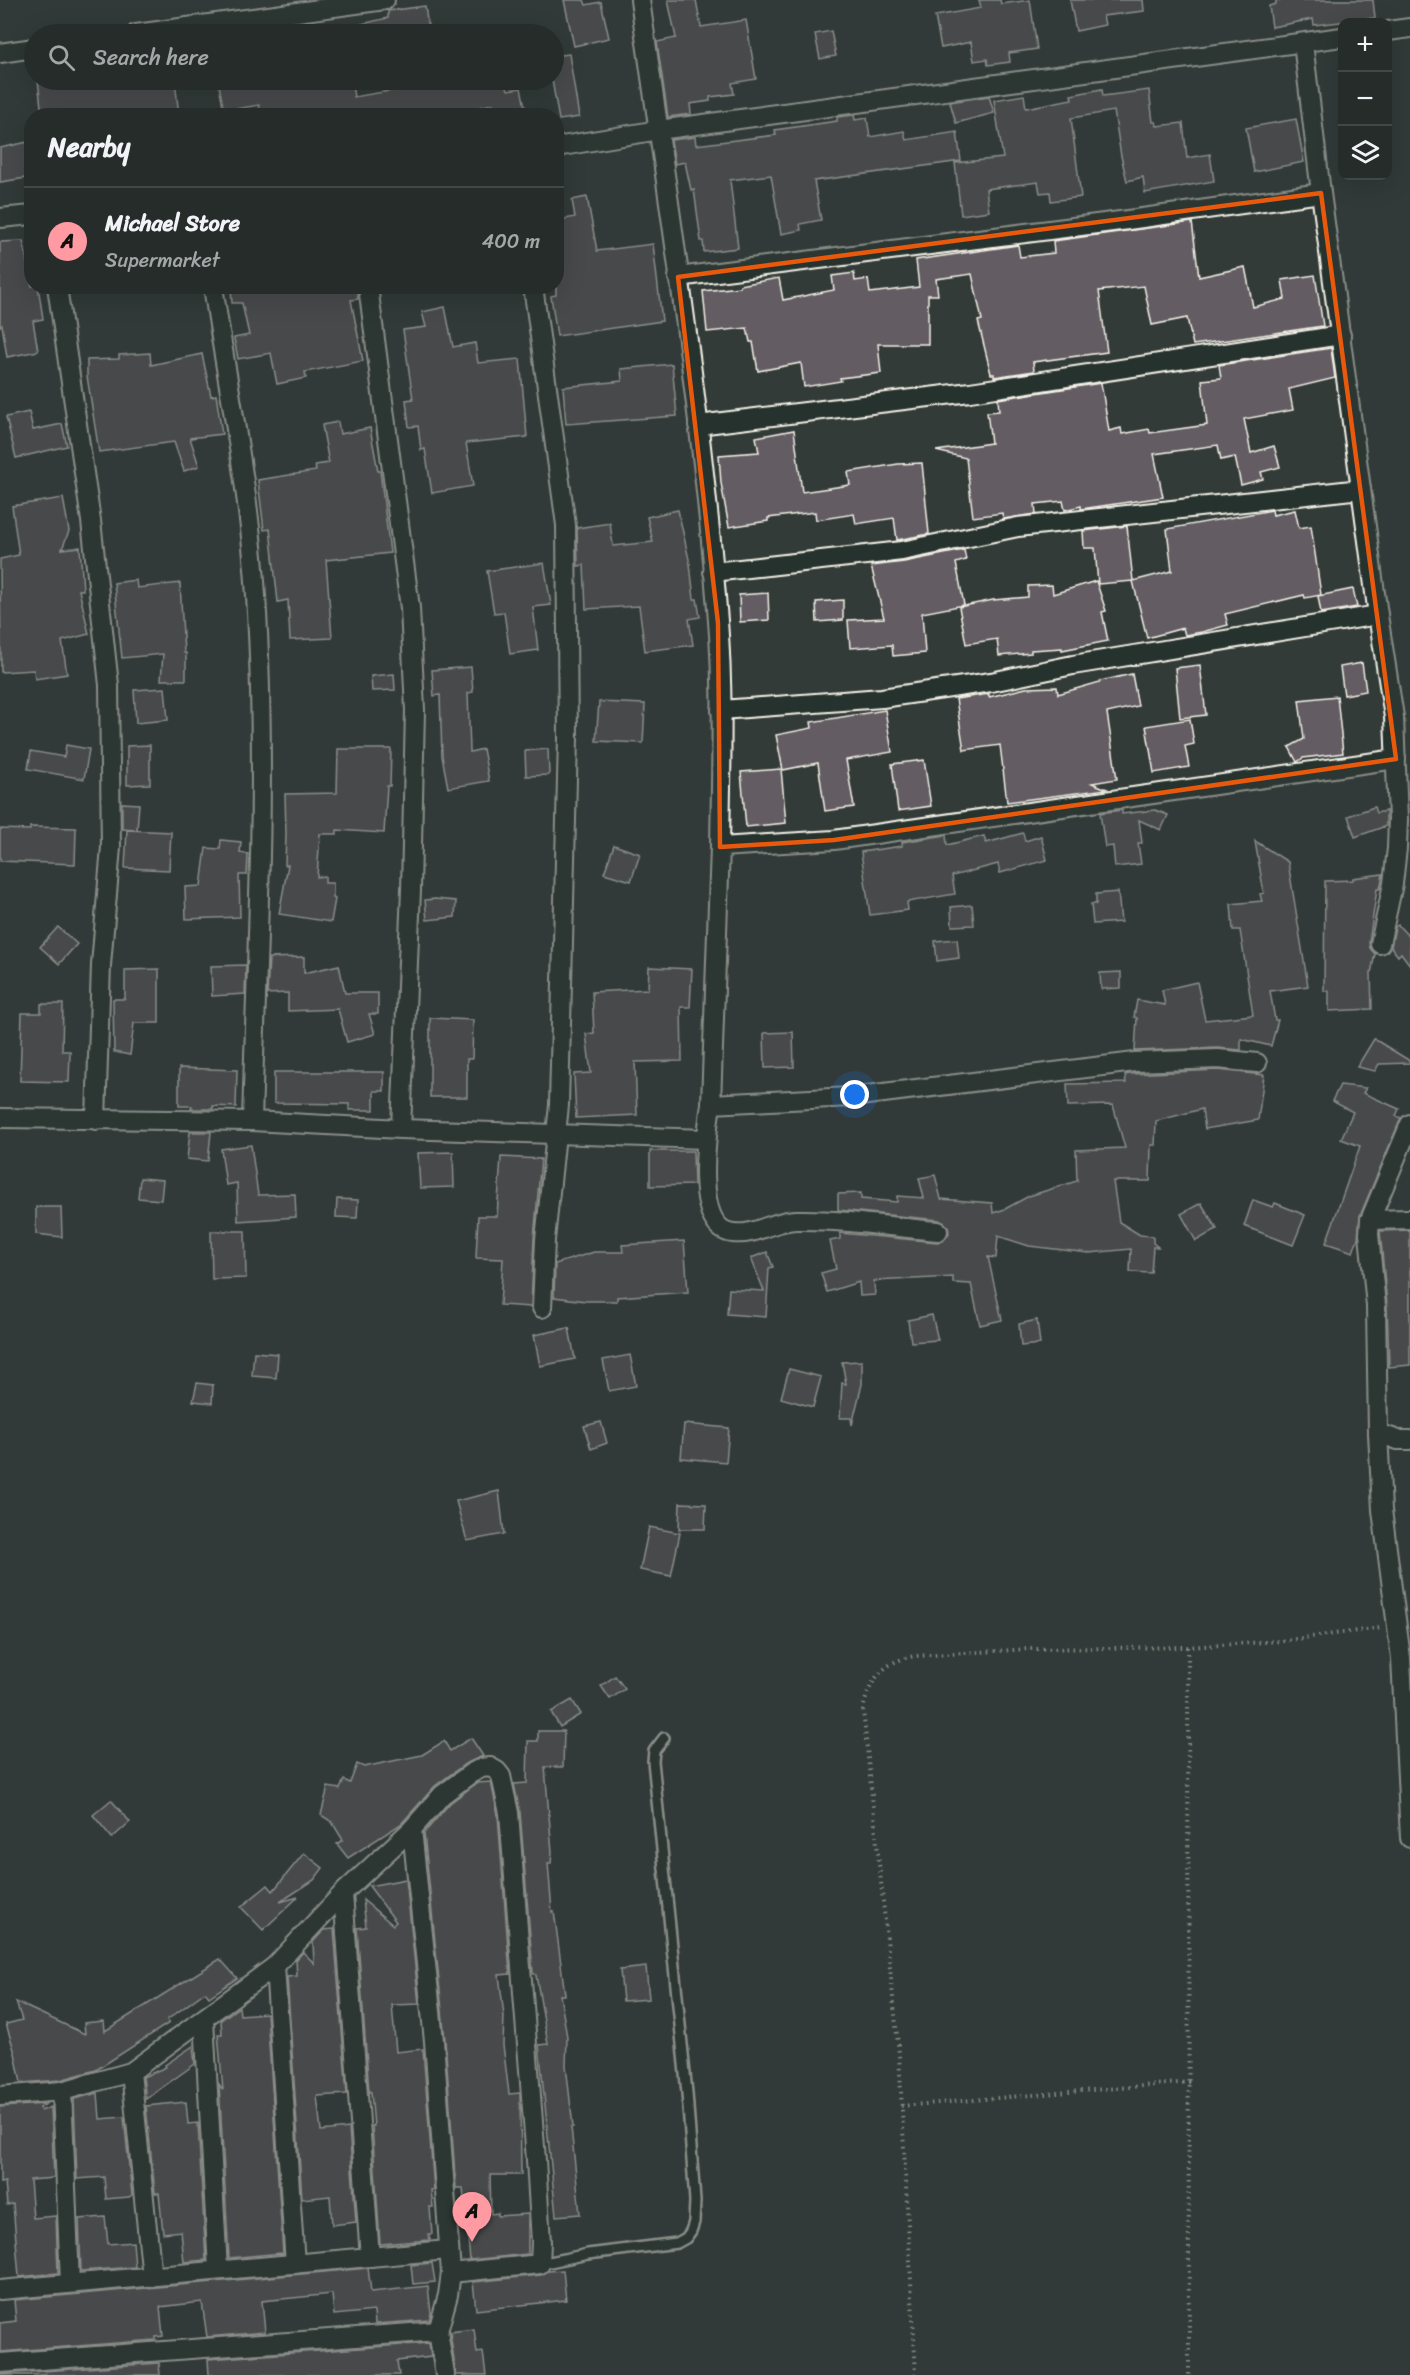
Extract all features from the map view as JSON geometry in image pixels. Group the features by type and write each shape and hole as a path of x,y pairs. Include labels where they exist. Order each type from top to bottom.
{"street":[{"path":"209,24 385,0"},
{"path":"640,0 698,425 718,623 721,710 720,848 711,1104 706,1139 705,1186 712,1218 723,1231 746,1233 793,1220 938,1231"},
{"path":"1392,30 1410,28"},
{"path":"564,146 659,130 1338,38"},
{"path":"1303,43 1321,193 1394,717 1397,848 1393,884 1380,944"},
{"path":"0,53 24,49"},
{"path":"678,278 1321,193"},
{"path":"0,218 24,216"},
{"path":"58,294 91,521 109,685 111,847 101,965 96,1120"},
{"path":"214,294 246,501 256,595 261,795 252,1121"},
{"path":"369,294 410,608 415,710 411,890 400,1129"},
{"path":"534,294 566,525 568,738 557,1133 545,1240 542,1308"},
{"path":"698,425 970,392 1341,335"},
{"path":"713,572 902,551 1018,527 1361,489"},
{"path":"721,710 904,695 1378,615"},
{"path":"720,848 834,840 1396,759"},
{"path":"711,1104 851,1097 1135,1062 1218,1059 1257,1063"},
{"path":"0,1118 252,1121 400,1129 706,1139"},
{"path":"1410,1124 1370,1220 1369,1234 1376,1306 1382,1510 1404,1691 1410,1838"},
{"path":"1370,1220 1410,1219"},
{"path":"1378,1433 1398,1440 1410,1440"},
{"path":"0,2096 62,2091 131,2072 275,1966 343,1893 412,1829 442,1796 470,1774 481,1768 490,1767 501,1776 509,1813 536,2160 541,2242 540,2264 451,2273"},
{"path":"412,1829 434,2041 451,2273 448,2295 438,2331 446,2375"},
{"path":"343,1893 370,2257"},
{"path":"275,1966 295,2264"},
{"path":"204,2020 218,2270"},
{"path":"131,2072 152,2277"},
{"path":"62,2091 70,2283"},
{"path":"0,2290 448,2250"},
{"path":"0,2363 438,2331"}],"lane":[{"path":"540,2264 596,2253 677,2243 686,2238 694,2222 695,2201 687,2093 653,1761 654,1751 664,1737"}],"path":[{"path":"916,2375 899,2054 863,1710 866,1693 872,1681 900,1658 916,1656 1029,1649 1188,1647 1280,1641 1396,1626"},
{"path":"1188,1647 1189,2375"},
{"path":"901,2106 1190,2082"}],"highlighted area":[{"path":"1321,193 1396,759 834,840 720,847 718,623 678,277"}],"building":[{"path":"564,0 584,0 586,5 601,2 609,38 574,46"},
{"path":"668,0 696,0 701,27 746,20 756,79 732,83 734,94 710,97 710,101 690,104 691,114 668,117 657,42 676,38"},
{"path":"979,0 1000,0 1001,4 1030,0 1037,49 1009,53 1010,62 988,65 987,59 974,61 971,42 941,48 935,16 981,8"},
{"path":"1070,0 1143,0 1144,11 1103,16 1105,25 1076,31"},
{"path":"1276,0 1373,0 1375,18 1338,18 1338,22 1314,25 1313,19 1272,27 1269,6 1276,4"},
{"path":"425,6 428,24 362,24 388,18 388,11"},
{"path":"831,31 836,56 820,59 815,34"},
{"path":"569,54 579,117 564,119 564,108 557,108 554,90 564,90 564,55"},
{"path":"1102,89 1103,96 1149,90 1153,122 1156,122 1157,126 1183,123 1187,158 1210,154 1214,181 1145,193 1143,177 1127,181 1114,111 1071,118 1081,197 1051,201 1050,192 1040,193 1038,182 986,189 989,211 961,215 955,163 1003,158 994,100 1024,95 1026,108 1072,99 1071,95"},
{"path":"39,90 176,90 178,108 41,108"},
{"path":"220,90 353,90 354,97 396,90 521,90 525,108 494,108 493,104 477,108 260,108 259,105 223,108"},
{"path":"989,96 994,113 956,123 950,102"},
{"path":"854,115 855,120 867,118 870,137 904,131 906,140 957,132 961,161 814,181 821,220 800,224 801,230 781,234 771,175 730,180 738,248 704,252 694,189 691,190 685,162 675,164 671,140 695,137 696,145 776,135 775,130 837,121 837,117"},
{"path":"1296,119 1304,162 1254,172 1246,128"},
{"path":"24,143 24,178 0,182 0,148"},
{"path":"587,197 597,251 653,244 662,321 557,336 551,296 564,294 564,219 575,217 572,200"},
{"path":"1192,222 1199,277 1245,267 1253,307 1285,299 1282,280 1315,275 1323,326 1193,345 1187,318 1152,325 1144,286 1099,291 1107,352 1033,362 1034,371 994,377 994,374 991,374 978,321 982,320 972,274 936,279 938,295 928,295 928,344 878,344 881,373 840,378 841,381 804,387 801,363 758,371 753,342 750,342 747,328 707,332 703,291 740,287 740,285 779,278 783,300 834,290 832,276 854,273 855,281 868,279 870,293 919,287 916,260 1018,245 1020,257 1054,253 1053,241"},
{"path":"23,241 24,294 39,294 43,319 33,321 38,351 7,357 2,325 0,326 0,242"},
{"path":"231,294 358,294 358,299 351,300 363,361 305,372 306,378 277,384 271,353 238,359 234,338 249,335 242,303 232,303"},
{"path":"445,307 453,347 475,343 478,363 520,359 527,437 466,443 473,486 432,493 425,449 421,450 418,426 409,427 406,400 413,399 403,330 426,327 422,312"},
{"path":"1331,348 1335,378 1289,389 1293,410 1244,419 1251,453 1274,446 1280,467 1261,472 1263,479 1241,485 1235,457 1221,460 1218,445 1154,454 1163,497 1081,509 1081,506 1065,510 1063,501 1035,504 1036,514 1003,519 1002,513 973,517 966,458 936,451 991,443 987,412 999,411 998,399 1101,383 1109,431 1121,428 1122,434 1149,429 1150,433 1207,425 1202,380 1221,378 1219,365"},
{"path":"150,353 151,365 202,354 211,396 216,395 222,434 190,438 199,466 184,471 174,442 99,452 87,376 87,360 119,359 119,355"},
{"path":"672,364 677,416 566,424 563,387 622,381 621,369"},
{"path":"29,412 33,430 62,424 67,446 16,458 6,417"},
{"path":"338,422 340,434 370,428 378,471 380,471 390,553 326,560 332,638 290,640 288,600 278,602 270,529 264,530 258,480 316,471 315,465 329,463 322,425"},
{"path":"794,430 802,492 850,485 848,472 898,464 922,463 929,534 897,540 894,518 856,524 854,514 816,520 815,512 768,518 768,521 729,527 721,483 719,455 759,452 756,437"},
{"path":"63,498 69,531 62,549 80,547 83,590 79,590 89,634 62,641 67,674 35,679 34,670 1,672 0,559 19,555 12,506"},
{"path":"678,510 690,564 694,599 697,599 700,617 689,619 693,645 645,651 639,606 586,609 584,565 578,566 577,528 610,523 613,546 653,542 647,517"},
{"path":"1272,510 1273,515 1295,510 1299,528 1311,526 1321,595 1305,598 1304,595 1225,614 1228,625 1202,632 1185,635 1183,628 1147,638 1133,581 1172,571 1167,529"},
{"path":"1127,526 1133,581 1098,584 1095,548 1084,548 1083,531"},
{"path":"964,550 966,560 956,563 964,605 922,613 925,653 893,656 892,645 850,648 848,620 884,618 871,566"},
{"path":"544,563 551,605 533,607 538,650 510,654 504,612 494,613 487,571"},
{"path":"136,580 137,588 180,583 186,680 161,680 163,654 122,658 114,583"},
{"path":"1096,581 1106,611 1102,612 1108,641 1062,650 1062,648 1031,650 1031,653 999,656 997,639 966,644 959,607 993,600 1028,597 1028,586 1052,585 1053,594"},
{"path":"1353,589 1357,607 1321,613 1318,596"},
{"path":"768,593 769,620 740,622 739,595"},
{"path":"843,600 843,620 817,622 816,602"},
{"path":"1362,663 1366,691 1344,695 1340,667"},
{"path":"1200,665 1206,715 1180,718 1175,668"},
{"path":"471,667 473,692 468,693 470,752 483,749 489,781 448,788 442,756 440,695 434,696 432,670"},
{"path":"394,674 395,690 372,691 371,676"},
{"path":"1132,674 1138,706 1107,713 1117,779 1092,783 1107,789 1007,802 1000,745 964,750 956,699 989,694 989,697 1026,688 1057,687 1058,694"},
{"path":"165,688 168,720 136,723 134,690"},
{"path":"1337,696 1343,753 1303,758 1297,762 1289,747 1304,739 1299,700"},
{"path":"599,702 645,704 643,743 596,741"},
{"path":"885,710 892,752 846,760 854,807 825,811 818,763 783,770 776,735 812,728 811,722"},
{"path":"1190,719 1194,744 1185,746 1189,767 1154,773 1146,726"},
{"path":"66,745 89,749 84,779 28,769 31,751 64,757"},
{"path":"150,745 150,784 127,785 127,746"},
{"path":"338,749 391,749 390,786 387,786 384,833 337,830 337,834 320,834 317,877 325,876 325,883 333,883 333,898 335,899 331,922 279,914 288,865 285,865 285,794 337,793"},
{"path":"548,749 549,775 526,776 525,751"},
{"path":"924,760 931,806 898,811 892,764"},
{"path":"781,769 786,823 746,827 741,772"},
{"path":"122,803 139,804 137,830 122,829"},
{"path":"1374,807 1376,813 1386,811 1386,826 1355,837 1348,816"},
{"path":"1122,810 1122,814 1155,810 1168,815 1161,830 1139,820 1142,843 1138,843 1141,864 1115,867 1113,846 1105,847 1100,813"},
{"path":"30,827 76,828 75,864 0,861 0,829 30,830"},
{"path":"127,830 171,832 169,870 125,868"},
{"path":"1023,833 1025,841 1041,836 1047,860 1000,873 998,864 952,876 955,894 907,902 908,910 870,915 861,852 902,846 902,842 946,835 947,845 984,836 986,843"},
{"path":"221,840 241,842 240,853 248,854 247,875 239,875 240,917 186,919 185,887 201,886 206,848 220,849"},
{"path":"1255,841 1288,862 1308,986 1270,991 1275,1020 1278,1020 1271,1046 1241,1039 1241,1050 1218,1048 1135,1051 1137,1018 1134,1017 1137,1000 1165,1005 1162,990 1197,982 1205,1020 1253,1015 1240,930 1233,930 1231,904 1262,901 1260,894 1264,893"},
{"path":"614,845 640,854 631,881 604,873"},
{"path":"1383,874 1380,889 1377,889 1369,942 1375,954 1371,973 1372,1009 1329,1011 1329,991 1324,991 1325,881 1353,880 1353,878"},
{"path":"1118,892 1121,922 1093,924 1091,904 1096,904 1096,894"},
{"path":"425,900 456,901 455,917 427,920"},
{"path":"972,905 974,925 952,926 951,907"},
{"path":"1398,925 1410,938 1410,965 1401,953 1398,956 1391,947 1395,927"},
{"path":"58,927 77,944 59,964 40,947"},
{"path":"957,939 959,958 937,961 935,941"},
{"path":"304,957 304,973 339,965 345,993 378,993 378,1014 369,1014 375,1034 347,1042 338,1009 288,1011 288,993 267,994 269,958"},
{"path":"246,965 245,994 212,996 211,966"},
{"path":"649,967 692,969 690,1007 681,1007 682,1061 635,1062 637,1115 576,1118 574,1074 591,1073 586,1034 594,1033 592,992 648,989"},
{"path":"159,969 159,1023 134,1023 130,1055 114,1052 113,999 125,999 125,970"},
{"path":"1121,972 1121,988 1101,989 1100,973"},
{"path":"41,1004 63,1004 62,1051 70,1051 69,1082 20,1081 22,1013 41,1013"},
{"path":"430,1018 473,1020 472,1059 467,1059 467,1097 430,1097"},
{"path":"793,1032 794,1067 765,1068 764,1033"},
{"path":"1374,1039 1410,1063 1379,1064 1375,1071 1357,1067"},
{"path":"179,1068 237,1070 236,1107 213,1106 213,1109 191,1109 192,1106 179,1106"},
{"path":"1218,1070 1264,1075 1258,1120 1205,1129 1202,1109 1156,1121 1155,1145 1151,1145 1150,1181 1113,1181 1119,1222 1140,1235 1153,1236 1153,1243 1158,1247 1153,1247 1151,1273 1130,1272 1131,1249 1089,1253 1029,1246 998,1236 996,1258 988,1257 1002,1320 980,1325 971,1284 953,1283 953,1277 874,1281 875,1295 860,1296 859,1282 827,1292 821,1273 836,1269 830,1241 840,1239 840,1233 937,1242 943,1241 949,1233 948,1226 939,1220 838,1210 838,1194 861,1193 861,1199 897,1202 897,1196 924,1198 919,1178 935,1175 941,1199 992,1203 993,1213 1029,1196 1077,1181 1076,1150 1125,1148 1113,1105 1068,1106 1067,1084 1126,1083 1125,1075 1130,1074"},
{"path":"274,1072 384,1072 384,1091 374,1091 374,1110 349,1110 349,1104 274,1103"},
{"path":"1340,1085 1366,1088 1363,1093 1399,1109 1396,1116 1401,1118 1360,1216 1358,1238 1353,1252 1326,1243 1360,1146 1341,1139 1353,1112 1332,1101"},
{"path":"190,1132 211,1132 208,1161 187,1159"},
{"path":"251,1145 258,1195 295,1194 296,1217 238,1221 237,1183 226,1185 221,1149"},
{"path":"650,1151 693,1151 694,1185 650,1186"},
{"path":"453,1152 454,1187 420,1188 418,1153"},
{"path":"501,1157 541,1159 531,1307 500,1305 503,1259 476,1258 478,1216 497,1216"},
{"path":"140,1178 163,1180 161,1200 138,1198"},
{"path":"337,1199 358,1200 357,1218 336,1217"},
{"path":"1253,1200 1273,1207 1275,1203 1305,1215 1293,1245 1244,1226"},
{"path":"1201,1203 1217,1229 1196,1241 1181,1214"},
{"path":"36,1207 61,1207 62,1237 36,1234"},
{"path":"1410,1230 1410,1365 1389,1367 1387,1305 1380,1231"},
{"path":"211,1231 245,1231 246,1278 212,1279"},
{"path":"684,1241 688,1292 617,1297 617,1301 586,1301 554,1297 555,1264 594,1252 623,1252 622,1245"},
{"path":"767,1252 773,1267 769,1268 766,1317 727,1314 729,1289 764,1291 751,1258"},
{"path":"932,1315 938,1340 911,1342 908,1320"},
{"path":"1037,1320 1040,1344 1021,1346 1019,1324"},
{"path":"569,1328 575,1359 540,1366 534,1335"},
{"path":"254,1352 278,1354 276,1378 252,1376"},
{"path":"630,1355 636,1386 609,1391 603,1360"},
{"path":"862,1361 862,1384 852,1425 851,1418 840,1418 842,1383 846,1384 842,1362"},
{"path":"789,1369 821,1377 813,1407 781,1398"},
{"path":"197,1383 213,1385 212,1403 193,1401"},
{"path":"601,1422 607,1443 591,1449 584,1426"},
{"path":"684,1424 729,1428 726,1462 681,1458"},
{"path":"499,1491 504,1534 467,1541 456,1501"},
{"path":"680,1503 706,1504 705,1529 679,1529"},
{"path":"649,1527 680,1533 671,1576 640,1570"},
{"path":"615,1676 625,1689 610,1699 601,1686"},
{"path":"572,1700 581,1714 560,1727 551,1712"},
{"path":"538,1731 564,1731 563,1767 545,1767 552,1852 551,1863 548,1863 552,1912 554,1911 565,1995 560,1995 567,2037 566,2065 580,2214 556,2216 539,2045 548,2044 536,1975 533,1973 520,1812 514,1784 527,1783 528,1741 538,1741"},
{"path":"471,1738 483,1756 465,1764 435,1786 401,1824 348,1858 337,1844 343,1840 332,1822 321,1815 328,1787 340,1789 344,1780 350,1783 357,1764 364,1767 422,1755 444,1741 450,1751"},
{"path":"491,1782 498,1815 510,1974 499,1975 504,2016 503,2045 509,2094 520,2093 521,2175 490,2175 491,2214 498,2213 498,2216 528,2214 528,2254 470,2260 463,2188 456,2188 445,2040 424,1833 450,1803 477,1783"},
{"path":"111,1800 130,1822 112,1838 93,1815"},
{"path":"304,1853 323,1868 314,1880 280,1902 298,1897 263,1930 241,1907 268,1885 273,1891"},
{"path":"406,1879 419,2004 392,2005 396,2052 423,2049 434,2190 431,2190 433,2207 430,2207 432,2234 429,2234 430,2240 380,2244 372,2126 374,2126 371,2092 369,2092 357,1928 366,1927 363,1900 393,1925 396,1922 369,1886"},
{"path":"334,1929 347,2094 317,2096 321,2131 349,2128 356,2222 332,2225 330,2196 302,2199 287,1977 297,1976 296,1960 303,1952 314,1963 313,1942 324,1930"},
{"path":"220,1959 237,1978 209,1997 205,1992 167,2020 169,2023 96,2070 60,2080 21,2083 6,2024 22,2020 16,2002 85,2034 84,2023 104,2021 105,2031"},
{"path":"646,1967 649,1999 623,2001 620,1970"},
{"path":"239,2007 240,2015 267,2013 283,2253 229,2258 219,2084 223,2090 218,2034 222,2034 221,2020"},
{"path":"193,2046 195,2064 146,2099 143,2077 166,2067 165,2065"},
{"path":"98,2093 100,2119 124,2117 132,2195 129,2197 106,2199 104,2177 77,2179 74,2099"},
{"path":"186,2102 188,2124 198,2123 206,2260 184,2262 181,2231 163,2233 159,2193 155,2193 146,2106"},
{"path":"46,2104 40,2108 41,2111 51,2107 54,2178 30,2180 33,2218 56,2216 58,2273 19,2277 13,2204 7,2205 5,2182 0,2183 0,2107"},
{"path":"105,2217 108,2244 133,2242 135,2267 81,2271 79,2219"},
{"path":"432,2263 435,2282 413,2284 411,2265"},
{"path":"368,2268 371,2292 428,2286 431,2314 429,2320 375,2324 374,2311 334,2315 332,2294 262,2301 265,2332 207,2337 202,2302 160,2307 163,2336 156,2337 156,2340 0,2352 0,2323 16,2321 14,2300"},
{"path":"563,2270 566,2300 476,2310 473,2282 541,2275 548,2271"},
{"path":"474,2329 477,2353 483,2352 486,2375 456,2375 450,2332"},
{"path":"429,2343 431,2357 397,2361 399,2375 209,2375 208,2359"},
{"path":"159,2363 160,2375 0,2375 0,2374"}],"place":[{"name":"Michael Store","path":"472,2242"}]}
